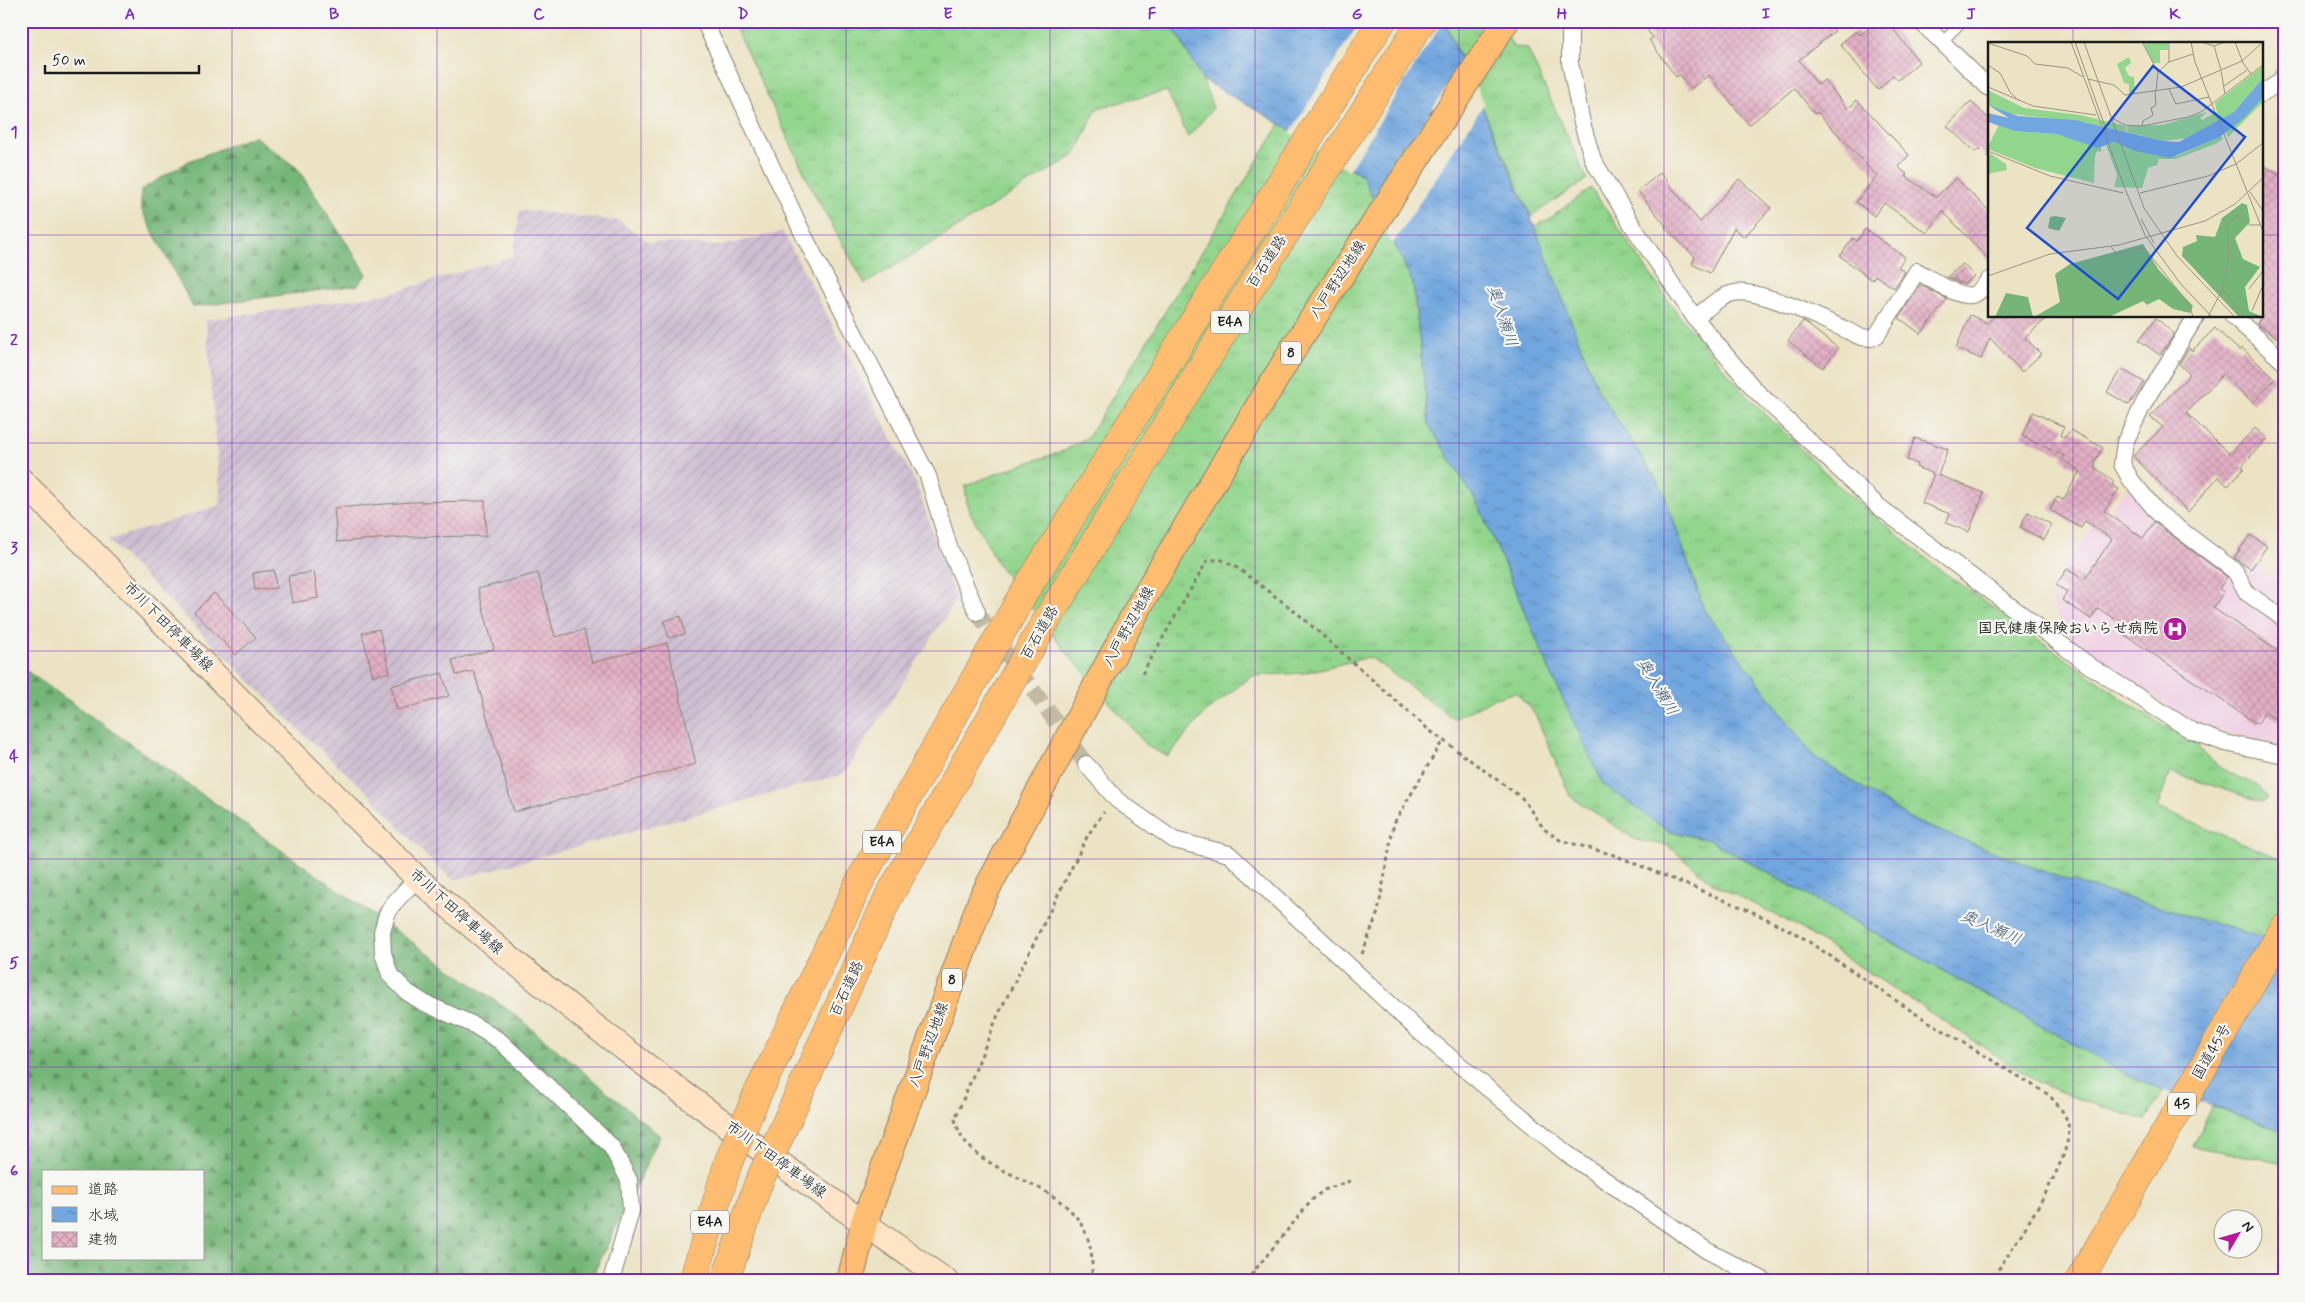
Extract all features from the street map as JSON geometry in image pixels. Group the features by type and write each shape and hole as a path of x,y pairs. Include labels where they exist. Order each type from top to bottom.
{"highway":[{"name":"百石道路","path":"693,1281 728,1163 757,1095 862,877 1022,596 1382,21"},
{"name":"百石道路","path":"725,1281 758,1184 889,896 1043,626 1256,279 1422,21"},
{"name":"国道45号","path":"2080,1281 2284,928"}],"main road":[{"name":"八戸野辺地線","path":"850,1281 864,1223 982,898 1144,597 1295,346 1506,21"},
{"name":"市川下田停車場線","path":"21,480 417,878 479,934 562,1002 700,1106 946,1281"}],"street":[{"path":"704,21 804,236 928,476 949,547 977,612"},
{"path":"1570,21 1570,63 1582,123 1593,160 1634,228 1695,318 1755,390 1878,506 2017,613 2090,666 2192,731 2226,743 2284,755"},
{"path":"1920,21 1988,87"},
{"path":"2262,93 2282,79"},
{"path":"1695,318 1721,298 1733,293 1747,291 1803,311 1861,337 1871,338 1877,335 1917,271 1957,294 1967,296 1976,294 1988,281"},
{"path":"2195,318 2141,409 2125,442 2122,464 2131,480 2158,513 2235,571 2247,593 2284,619"},
{"path":"2235,318 2284,362"},
{"path":"1086,764 1117,800 1174,840 1230,854 1421,1033 1566,1153 1706,1250 1765,1281"},
{"path":"417,878 393,904 387,914 382,932 382,952 390,975 407,992 424,1003 474,1025 500,1041 611,1146 629,1180 631,1211 611,1281"}],"lane":[{"path":"1942,42 1963,21"}],"path":[{"path":"1142,674 1206,561 1220,559 1239,570 1296,612 1443,740 1522,798 1544,829 1560,840 1614,855 1751,911 1799,935 1912,1012 2049,1095 2063,1111 2068,1125 2067,1148 2057,1172 1991,1281"},
{"path":"1355,972 1378,912 1394,823 1443,740"},
{"path":"1092,1281 1092,1261 1088,1238 1066,1205 1049,1192 995,1166 979,1155 966,1144 957,1129 955,1119 998,1015 1084,843 1101,815 1117,800"},
{"path":"1246,1281 1312,1200 1324,1190 1350,1181"}],"shaded area":[{"path":"520,210 619,221 649,242 721,246 783,232 916,484 956,600 844,774 454,880 427,857 366,791 298,729 108,540 221,505 206,320 388,294 513,256"},
{"name":"国民健康保険おいらせ病院","path":"2127,487 2167,511 2250,572 2256,564 2284,587 2284,746 2252,740 2193,723 2080,649 2053,609 2052,587 2095,522 2109,511"}],"green space":[{"path":"732,21 1170,21 1202,79 1213,108 1188,137 1167,91 1097,108 1076,154 865,284 813,191"},
{"path":"1444,21 1501,21 1513,47 1527,48 1587,179 1531,216"},
{"path":"1280,124 1362,175 1413,283 1429,425 1479,506 1558,689 1668,831 1709,840 2141,1082 2164,1090 2145,1120 2081,1100 2039,1083 1797,926 1714,884 1667,845 1636,840 1570,796 1536,716 1516,692 1492,699 1454,719 1370,657 1303,673 1251,676 1206,712 1168,756 1148,747 1068,654 997,563 968,508 965,486 1017,466 1064,451 1089,436"},
{"path":"254,136 297,168 367,274 358,285 193,307 141,209 141,190 189,161"},
{"path":"1591,188 1677,313 1746,395 1838,485 1939,569 2144,714 2196,743 2205,756 2222,769 2258,786 2268,798 2263,802 2170,772 2157,808 2284,860 2284,944 2066,880 1914,821 1813,756 1704,609 1663,490 1598,390 1534,226 1546,221"},
{"path":"21,667 513,1013 660,1136 590,1281 21,1281"},
{"path":"2212,1107 2284,1130 2284,1163 2192,1146"}],"water":[{"name":"奥入瀬川","path":"1170,21 1444,21 1532,220 1598,390 1663,490 1704,609 1813,756 1914,821 2066,880 2284,944 2284,1130 2141,1082 1710,840 1668,831 1603,784 1558,689 1479,506 1429,425 1413,283 1362,175 1267,116 1202,79"}],"pier":[{"path":"1360,21 1443,21 1349,170 1290,133"},
{"path":"1464,60 1484,104 1392,245 1372,202"}],"building":[{"path":"1641,21 1826,21 1835,31 1799,60 1818,85 1824,80 1848,109 1857,100 1909,155 1898,167 1907,174 1905,176 1936,197 1956,178 1988,210 1988,259 1943,211 1927,233 1884,203 1874,216 1856,202 1877,176 1817,112 1815,114 1794,88 1749,125 1709,75 1690,89 1680,75 1676,77 1649,40 1653,38"},
{"path":"1878,21 1887,21 1919,62 1898,80 1893,75 1878,90 1840,44 1856,31 1860,35"},
{"path":"1971,101 1988,118 1988,158 1979,149 1975,152 1947,126"},
{"path":"2262,165 2284,178 2284,342 2257,324 2262,318"},
{"path":"1660,173 1700,222 1739,179 1771,208 1744,237 1734,228 1710,273 1692,264 1695,257 1665,228 1666,226 1638,191"},
{"path":"1865,229 1905,257 1898,267 1905,272 1894,288 1875,275 1872,280 1840,256 1853,238 1857,241"},
{"path":"1963,264 1974,276 1964,284 1947,277"},
{"path":"1920,285 1947,299 1921,334 1899,318"},
{"path":"1970,315 1987,323 1993,318 2047,318 2025,338 2041,354 2022,372 1990,338 1981,359 1956,348"},
{"path":"2156,318 2174,334 2160,355 2139,340"},
{"path":"1803,321 1838,348 1823,368 1788,341"},
{"path":"2215,328 2240,351 2242,348 2275,379 2253,403 2223,374 2186,413 2230,454 2255,428 2267,438 2242,466 2244,468 2228,486 2218,477 2188,512 2133,456 2163,427 2150,417 2190,374 2179,364 2189,348 2192,351"},
{"path":"2121,369 2144,382 2129,405 2107,392"},
{"path":"2033,412 2064,427 2060,435 2064,438 2071,430 2103,448 2094,462 2096,464 2094,467 2114,481 2112,485 2119,489 2104,511 2143,538 2154,522 2227,577 2219,589 2224,592 2213,608 2284,655 2284,725 2265,712 2257,724 2122,633 2126,627 2098,608 2091,619 2062,600 2067,592 2056,585 2067,569 2084,580 2112,539 2085,521 2081,528 2050,510 2057,497 2063,500 2080,471 2062,459 2064,456 2022,436"},
{"path":"1915,438 1948,449 1938,475 1984,493 1969,532 1946,523 1950,514 1922,503 1934,474 1916,467 1918,464 1907,460"},
{"path":"485,501 486,536 405,537 337,542 334,508 411,502"},
{"path":"2028,512 2052,525 2044,540 2020,527"},
{"path":"2250,535 2267,546 2251,569 2234,558"},
{"path":"274,570 276,588 255,590 253,573"},
{"path":"314,572 318,598 292,603 288,576"},
{"path":"538,573 555,637 584,630 592,663 667,643 696,764 514,812 474,671 456,675 452,660 494,649 478,589"},
{"path":"214,593 256,637 236,655 194,612"},
{"path":"681,616 685,634 669,638 664,621"},
{"path":"379,629 390,672 373,676 362,633"},
{"path":"442,673 449,696 397,710 391,686"}],"tunnel":[{"path":"977,612 1086,764"}],"place":[{"name":"国民健康保険おいらせ病院","path":"2175,629"}]}
